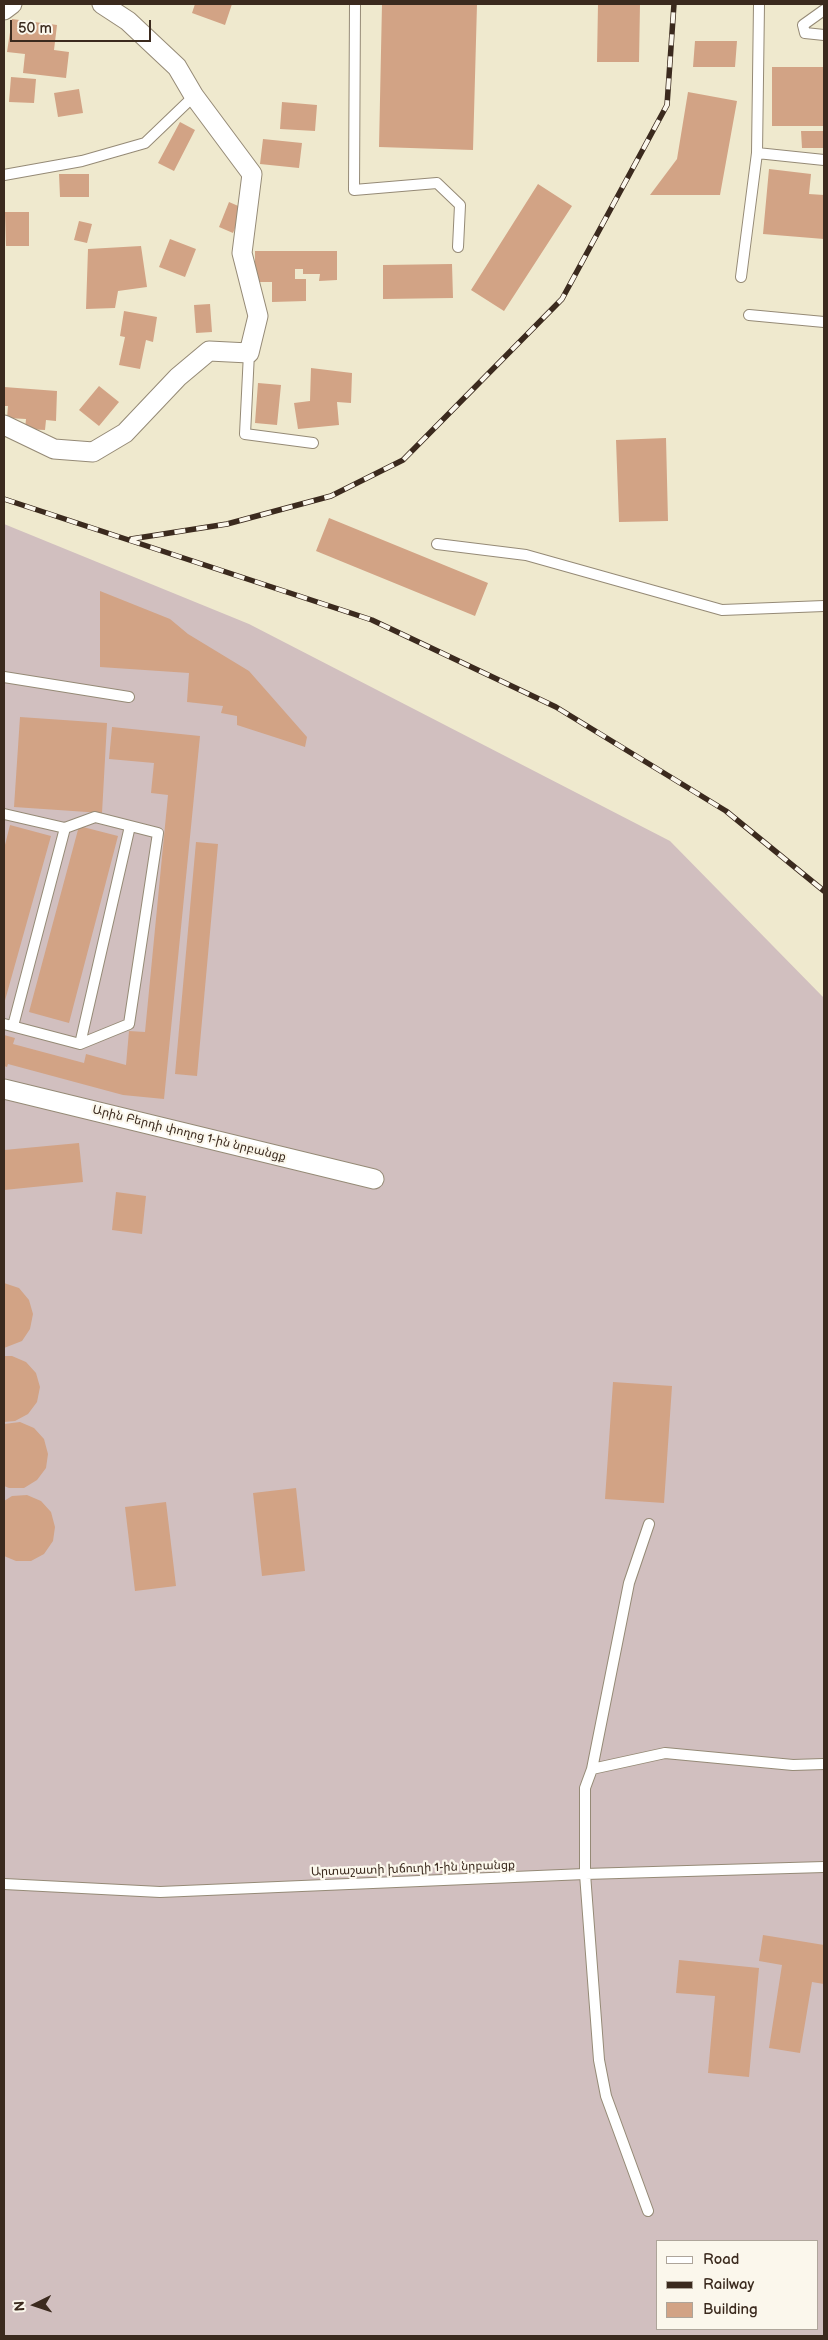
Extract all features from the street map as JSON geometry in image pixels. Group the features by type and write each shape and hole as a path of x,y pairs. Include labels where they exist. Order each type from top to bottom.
{"street":[{"path":"4,10 12,4"},
{"path":"4,425 54,449 93,452 125,433 178,378 209,351 249,353 258,316 242,253 252,174 194,96 177,67 128,21 102,4"},
{"name":"Արին Բերդի փողոց 1-ին նրբանցք","path":"4,1089 374,1180"}],"lane":[{"path":"355,4 354,190 437,183 460,205 458,247"},
{"path":"741,277 757,153 759,4"},
{"path":"824,10 803,25 805,33 824,35"},
{"path":"4,175 82,161 145,143 194,96"},
{"path":"757,153 824,160"},
{"path":"748,315 824,322"},
{"path":"249,353 245,434 313,443"},
{"path":"438,544 526,554 722,610 824,606"},
{"path":"4,677 129,697"},
{"path":"4,814 65,828 95,817 158,834 129,1024 80,1044 8,1025 65,828"},
{"path":"80,1044 130,826"},
{"path":"648,2211 606,2096 599,2060 585,1874 585,1788 592,1769 629,1584 649,1524"},
{"path":"592,1769 665,1753 793,1764 824,1764"},
{"name":"Արտաշատի խճուղի 1-ին նրբանցք","path":"4,1884 160,1892 585,1874 824,1868"}],"shaded area":[{"path":"4,524 249,624 670,841 824,998 824,2336 4,2336"}],"building":[{"path":"195,4 232,4 225,25 192,13"},
{"path":"382,4 477,4 473,150 379,147"},
{"path":"598,4 640,4 639,62 597,62"},
{"path":"12,19 57,25 54,50 69,52 66,78 23,73 25,54 7,52"},
{"path":"695,41 737,41 735,67 693,67"},
{"path":"772,67 824,67 824,126 772,126"},
{"path":"11,77 36,79 34,103 9,102"},
{"path":"79,89 83,113 58,117 54,93"},
{"path":"688,92 737,101 720,195 650,195 677,159"},
{"path":"282,102 317,105 315,131 280,129"},
{"path":"180,122 195,130 174,171 158,163"},
{"path":"801,131 824,131 824,148 802,148"},
{"path":"263,139 302,143 299,168 260,164"},
{"path":"769,169 811,174 809,194 824,195 824,239 763,234"},
{"path":"59,174 89,174 89,197 60,197"},
{"path":"538,184 572,206 504,311 471,290"},
{"path":"229,202 243,208 233,233 219,227"},
{"path":"5,212 29,212 29,246 6,246"},
{"path":"79,221 92,224 87,243 74,240"},
{"path":"170,239 196,249 185,277 159,267"},
{"path":"141,246 147,287 118,291 115,308 86,309 88,249"},
{"path":"255,251 337,251 337,280 319,281 320,274 303,274 303,269 295,269 295,279 306,279 306,301 272,302 272,282 255,282"},
{"path":"452,264 453,298 383,299 383,265"},
{"path":"210,304 212,332 196,333 194,305"},
{"path":"124,311 157,317 153,342 146,340 140,369 119,365 125,337 120,336"},
{"path":"311,368 352,373 351,403 337,402 339,425 298,429 294,403 310,401"},
{"path":"258,383 281,385 277,425 255,423"},
{"path":"99,386 119,402 99,426 79,410"},
{"path":"4,387 57,391 56,421 46,420 45,430 25,429 26,419 7,418 8,406 4,406"},
{"path":"666,438 668,521 619,522 616,440"},
{"path":"329,518 488,583 475,616 316,551"},
{"path":"100,591 170,619 188,634 249,671 307,737 305,747 237,725 237,716 221,713 223,706 187,702 189,673 100,667"},
{"path":"20,717 107,723 102,813 14,807"},
{"path":"112,727 200,736 164,1099 123,1095 8,1064 7,1067 4,1066 4,1035 15,1038 13,1044 84,1063 86,1054 126,1065 129,1031 145,1032 168,795 151,793 154,763 109,759"},
{"path":"10,825 51,836 4,1004 4,849"},
{"path":"79,826 118,836 69,1023 29,1012"},
{"path":"196,842 218,844 197,1076 175,1074"},
{"path":"79,1143 83,1182 4,1190 4,1150"},
{"path":"116,1192 146,1196 142,1234 112,1230"},
{"path":"4,1283 19,1288 29,1300 33,1314 30,1329 22,1341 4,1348"},
{"path":"4,1356 12,1356 26,1362 36,1373 40,1387 37,1402 28,1414 15,1421 4,1422"},
{"path":"613,1382 672,1386 664,1503 605,1499"},
{"path":"20,1422 34,1428 44,1439 48,1454 46,1468 37,1480 24,1488 9,1488 4,1486 4,1424"},
{"path":"296,1488 305,1571 262,1576 253,1493"},
{"path":"27,1495 41,1501 51,1512 55,1527 53,1541 44,1554 31,1561 16,1561 4,1556 4,1501 12,1496"},
{"path":"166,1502 176,1586 135,1591 125,1507"},
{"path":"763,1935 824,1945 824,1984 812,1982 800,2053 769,2048 782,1965 759,1961"},
{"path":"679,1960 759,1968 749,2077 708,2073 715,1996 676,1993"}],"railway":[{"path":"131,539 227,524 331,496 403,460 562,299 667,105 674,4"},
{"path":"4,499 372,620 556,707 726,811 824,891"}]}
